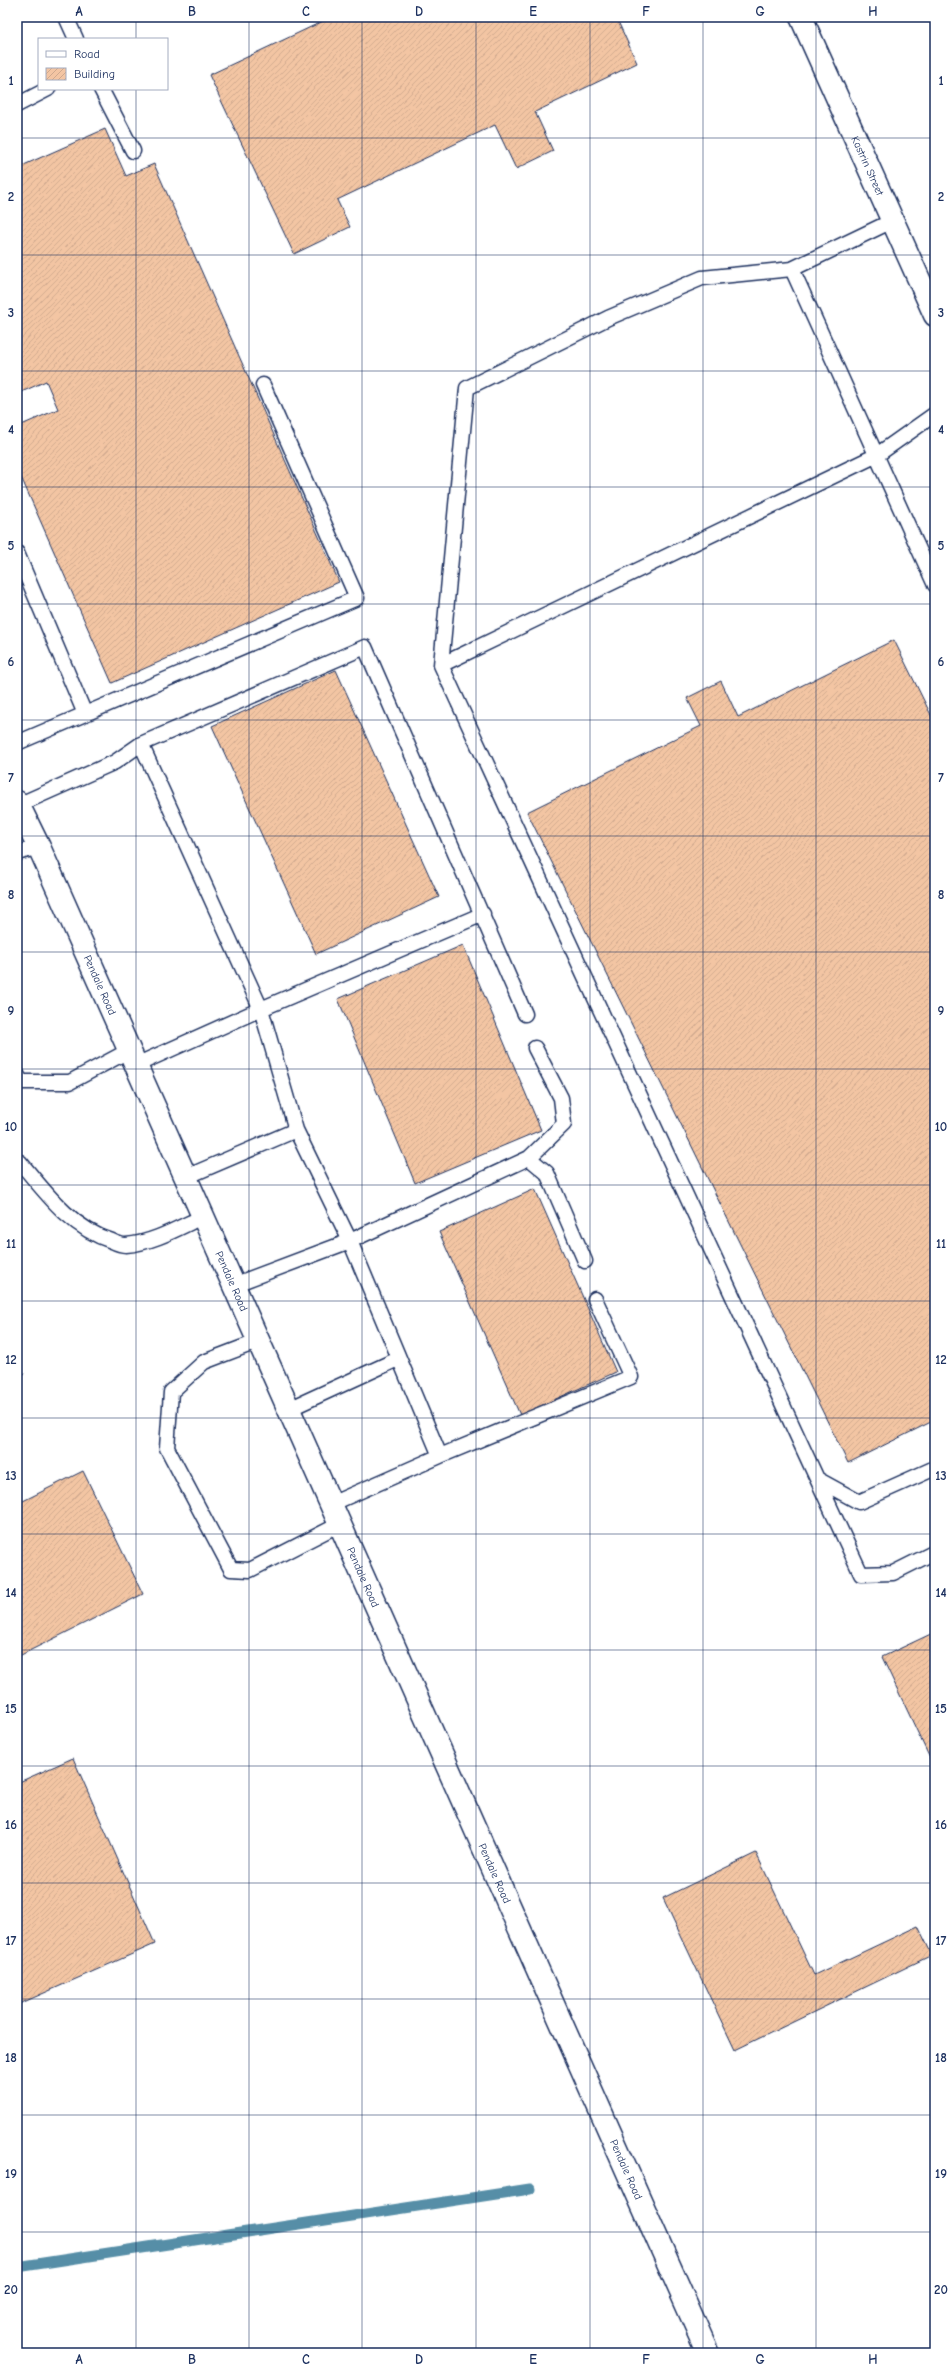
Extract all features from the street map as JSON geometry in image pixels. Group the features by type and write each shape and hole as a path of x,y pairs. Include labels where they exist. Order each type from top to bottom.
{"street":[{"name":"Kastrin Street","path":"801,17 935,315"},
{"name":"Pendale Road","path":"18,803 40,847 708,2353"}],"lane":[{"path":"66,17 76,38"},
{"path":"17,105 46,90"},
{"path":"102,90 133,151"},
{"path":"892,220 792,269 702,278 608,318 467,388 440,665 861,1574 893,1573 935,1552"},
{"path":"792,269 935,585"},
{"path":"17,743 357,598 263,385"},
{"path":"440,665 877,455 935,414"},
{"path":"17,553 85,714"},
{"path":"18,803 115,762 141,744 365,647 483,914 525,1014"},
{"path":"141,744 261,1009 296,1130 350,1241 398,1359 440,1456"},
{"path":"17,853 40,847"},
{"path":"17,1074 21,1082 70,1082 261,1009 483,914"},
{"path":"234,1285 350,1241 530,1158 564,1124 561,1098 536,1048"},
{"path":"186,1177 296,1130"},
{"path":"530,1158 547,1173 585,1261"},
{"path":"17,1163 20,1162 54,1203 78,1223 105,1239 125,1245 149,1240 204,1216"},
{"path":"331,1504 440,1456 631,1377 595,1299"},
{"path":"259,1341 204,1362 171,1392 167,1448 231,1569 250,1570 340,1524"},
{"path":"289,1409 398,1359"},
{"path":"817,1479 859,1502 935,1468"}],"building":[{"path":"332,17 616,17 637,63 535,112 553,151 516,169 495,125 337,200 350,227 294,254 209,75"},
{"path":"105,129 126,176 154,164 339,582 112,683 17,468 17,427 58,409 46,381 17,394 17,168"},
{"path":"894,640 935,723 935,1420 848,1463 527,812 701,726 687,698 721,681 738,717"},
{"path":"336,670 439,897 316,954 212,726"},
{"path":"463,945 541,1130 415,1183 338,999"},
{"path":"535,1189 616,1372 520,1415 439,1232"},
{"path":"17,1359 24,1374 17,1377"},
{"path":"83,1471 143,1594 17,1657 17,1504"},
{"path":"935,1632 935,1769 882,1657"},
{"path":"73,1758 155,1944 17,2005 17,1783"},
{"path":"756,1853 814,1975 918,1926 932,1955 735,2050 663,1898"}],"waterway":[{"path":"17,2267 530,2189"}]}
